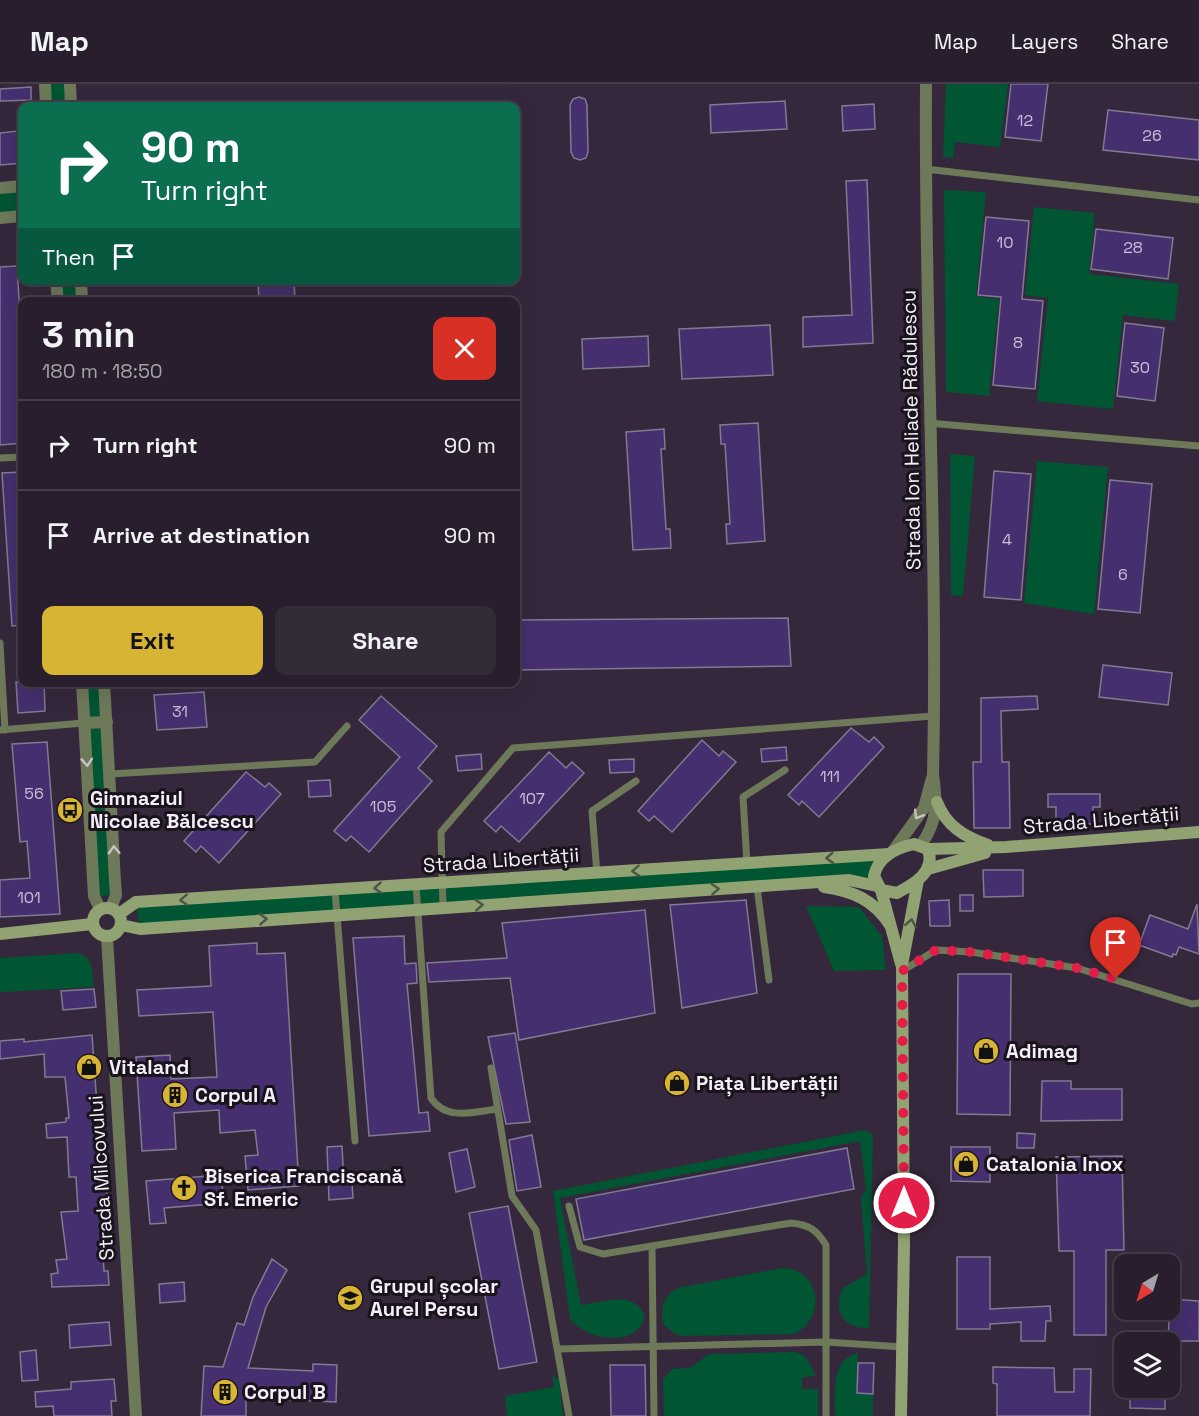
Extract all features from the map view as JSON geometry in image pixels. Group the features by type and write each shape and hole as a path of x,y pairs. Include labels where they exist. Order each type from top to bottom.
{"main road":[{"path":"937,802 947,821 960,833 1001,847"},
{"name":"Strada Libertății","path":"925,847 1001,847 1199,831"},
{"path":"113,914 116,933 107,937 97,933 92,924 94,915 113,914 140,929 849,880 879,888 897,893 918,880 928,869 931,862 925,847 904,846 891,852 875,869 873,876 879,888 902,968"},
{"name":"Strada Libertății","path":"928,869 1001,847"},
{"name":"Strada Libertății","path":"113,914 136,902 747,864 891,852"},
{"path":"901,1416 903,1347 902,968 918,880"},
{"path":"796,883 844,890 862,897 875,906 890,925"},
{"path":"0,934 92,924"}],"street":[{"path":"45,84 46,102"},
{"path":"70,84 71,102"},
{"name":"Strada Ion Heliade Rădulescu","path":"925,847 932,830 937,802 933,774 934,604 928,423 926,84"},
{"path":"0,188 18,186"},
{"path":"0,218 18,216"},
{"path":"82,687 94,896 113,914"},
{"path":"104,687 116,895 113,914"},
{"path":"84,723 107,722"},
{"name":"Strada Ion Heliade Rădulescu","path":"891,852 924,808 933,774"},
{"name":"Strada Milcovului","path":"107,937 136,1416"}],"lane":[{"path":"925,169 1199,200"},
{"path":"928,423 1199,446"},
{"path":"0,458 18,456"},
{"path":"0,643 3,730 84,723"},
{"path":"443,907 441,832 513,748 933,716"},
{"path":"110,774 315,762 347,726"},
{"path":"747,864 743,797 786,770"},
{"path":"597,873 592,811 636,781"},
{"path":"416,885 431,1098 438,1109 453,1114 497,1108"},
{"path":"757,887 769,980"},
{"path":"336,890 355,1141"},
{"path":"902,968 936,950 971,952 1077,968 1192,1004 1199,1003"},
{"path":"491,1068 512,1196 536,1230 568,1416"},
{"path":"569,1206 576,1239 583,1250 614,1253 772,1226 807,1225 818,1231 826,1245 826,1416"},
{"path":"652,1246 654,1416"},
{"path":"558,1349 826,1342 903,1347"}],"green space":[{"path":"45,84 70,84 71,102 46,102"},
{"path":"946,84 1008,84 1000,147 955,142 953,158 943,157"},
{"path":"18,186 18,216 0,218 0,188"},
{"path":"944,190 986,192 976,296 999,299 989,396 946,392"},
{"path":"1034,207 1095,213 1089,274 1179,284 1175,321 1123,315 1113,409 1037,401 1048,298 1025,295"},
{"path":"56,285 81,285 82,297 58,297"},
{"path":"950,454 975,456 963,596 951,595"},
{"path":"1037,461 1108,467 1094,614 1024,603"},
{"path":"82,687 104,687 116,895 94,896"},
{"path":"889,854 880,862 877,886 849,880 140,929 136,902"},
{"path":"806,906 859,907 882,936 886,970 834,971"},
{"path":"79,953 90,962 94,987 0,992 0,958"},
{"path":"865,1130 873,1135 869,1328 860,1328 847,1322 840,1311 839,1304 843,1288 867,1274 861,1199 866,1189 860,1141 560,1198 581,1305 608,1300 626,1300 640,1308 645,1316 640,1326 632,1333 610,1338 587,1332 570,1319 553,1191"},
{"path":"782,1268 795,1270 805,1276 815,1295 812,1317 805,1327 794,1334 683,1336 675,1334 663,1324 664,1303 669,1295 678,1288"},
{"path":"795,1352 805,1356 816,1375 802,1378 802,1389 818,1389 818,1416 664,1416 663,1379 672,1369 690,1368 709,1354"},
{"path":"858,1353 857,1393 873,1394 873,1416 835,1416 835,1388 838,1370 843,1362"},
{"path":"552,1375 559,1379 563,1416 507,1416 505,1396 554,1387"}],"building":[{"path":"1011,84 1048,84 1041,141 1005,137"},
{"path":"31,87 31,100 0,101 0,89"},
{"path":"579,97 585,99 587,105 588,152 586,158 580,160 574,158 571,152 570,105 573,99"},
{"path":"785,101 787,129 711,133 710,105"},
{"path":"874,104 875,129 843,131 842,106"},
{"path":"1108,110 1199,120 1199,160 1103,150"},
{"path":"18,131 18,163 0,165 0,133"},
{"path":"867,180 873,343 803,347 803,317 852,315 846,181"},
{"path":"986,217 1029,221 1022,299 1043,301 1035,389 993,385 1001,297 978,295"},
{"path":"1096,229 1173,238 1168,279 1091,269"},
{"path":"17,266 19,297 18,443 0,445 0,267"},
{"path":"258,285 294,285 295,297 259,297"},
{"path":"1125,323 1164,328 1155,401 1117,396"},
{"path":"770,325 773,375 682,379 679,329"},
{"path":"648,336 649,366 583,369 582,339"},
{"path":"758,423 765,541 727,544 726,524 730,524 725,444 721,444 720,425"},
{"path":"664,429 665,449 661,449 666,529 670,529 671,548 633,550 626,432"},
{"path":"994,471 1031,474 1021,600 984,597"},
{"path":"18,472 18,625 12,626 2,473"},
{"path":"1110,480 1152,484 1140,613 1098,609"},
{"path":"788,618 791,666 520,670 520,620"},
{"path":"1103,665 1172,673 1168,705 1099,697"},
{"path":"16,682 18,682 18,687 44,687 45,711 18,713"},
{"path":"204,692 207,727 157,730 154,695"},
{"path":"381,696 437,746 418,768 432,781 369,852 351,836 346,841 334,831 400,757 359,720"},
{"path":"1037,696 1038,709 1001,711 1002,762 1009,762 1010,828 974,828 973,762 981,762 981,698"},
{"path":"851,728 869,742 874,737 884,747 819,817 802,801 799,805 788,795"},
{"path":"702,740 719,756 723,751 736,762 672,832 654,816 649,821 638,811"},
{"path":"47,742 60,914 0,917 0,880 30,878 27,841 20,842 12,744"},
{"path":"786,747 787,760 762,762 761,749"},
{"path":"549,752 566,768 572,762 584,773 519,842 501,826 496,832 484,821"},
{"path":"481,754 482,769 458,771 456,756"},
{"path":"634,759 634,772 610,773 609,760"},
{"path":"246,772 265,787 269,783 281,794 219,863 201,846 196,852 184,841"},
{"path":"330,780 331,796 309,797 308,781"},
{"path":"1048,794 1100,794 1100,807 1093,807 1093,824 1056,824 1056,807 1048,807"},
{"path":"983,870 1023,870 1023,896 984,897"},
{"path":"960,895 973,895 973,911 960,911"},
{"path":"746,900 757,993 682,1008 670,905"},
{"path":"949,900 950,926 930,926 929,901"},
{"path":"1197,904 1199,954 1179,947 1176,955 1173,954 1172,957 1139,945 1150,915 1188,929"},
{"path":"645,910 655,1013 519,1040 510,978 429,982 427,963 507,958 502,923"},
{"path":"404,936 405,964 416,963 417,983 407,984 419,1113 428,1112 430,1131 369,1136 353,938"},
{"path":"257,943 257,954 285,953 299,1186 248,1190 245,1156 258,1155 255,1130 220,1133 219,1110 174,1113 176,1149 142,1151 136,1057 170,1055 171,1079 217,1077 213,1012 139,1016 137,990 211,986 209,946"},
{"path":"958,974 1011,974 1010,1115 957,1114"},
{"path":"94,989 96,1007 63,1010 61,991"},
{"path":"515,1033 530,1122 506,1124 488,1037"},
{"path":"92,1035 102,1176 106,1175 107,1196 103,1196 105,1224 101,1224 104,1271 108,1271 109,1285 52,1287 51,1274 58,1273 56,1260 67,1259 61,1212 78,1211 76,1177 69,1177 67,1137 47,1138 46,1124 66,1122 66,1118 69,1118 65,1077 45,1077 44,1054 0,1059 0,1041 24,1039 24,1042"},
{"path":"1042,1081 1071,1081 1071,1089 1122,1089 1122,1120 1041,1121"},
{"path":"1017,1133 1035,1134 1034,1148 1017,1148"},
{"path":"532,1135 541,1187 517,1191 509,1140"},
{"path":"342,1146 344,1184 352,1183 353,1198 329,1200 327,1147"},
{"path":"951,1147 990,1147 990,1182 951,1181"},
{"path":"847,1148 854,1189 584,1240 576,1199"},
{"path":"467,1149 475,1187 456,1192 449,1153"},
{"path":"1122,1156 1124,1250 1106,1250 1106,1335 1074,1335 1074,1251 1059,1251 1056,1157"},
{"name":"Biserica Franciscană Sf. Emeric","path":"221,1175 224,1203 164,1208 166,1223 150,1224 146,1181"},
{"path":"508,1206 537,1362 499,1369 469,1213"},
{"path":"957,1257 990,1257 990,1309 1050,1306 1051,1321 1046,1321 1045,1341 1021,1341 1021,1322 990,1324 990,1329 957,1329"},
{"path":"272,1259 287,1270 266,1307 248,1368 313,1371 313,1364 337,1365 336,1402 246,1398 246,1416 201,1416 204,1366 223,1367 237,1323 244,1325 253,1297"},
{"path":"184,1282 185,1301 160,1303 159,1284"},
{"path":"1180,1300 1199,1301 1199,1341 1180,1341 1180,1332 1168,1332 1169,1320 1180,1320"},
{"path":"109,1322 111,1345 70,1348 69,1325"},
{"path":"36,1350 38,1380 22,1381 20,1352"},
{"path":"858,1363 874,1363 873,1394 857,1393"},
{"path":"610,1365 645,1365 646,1416 611,1416"},
{"path":"993,1367 1054,1368 1055,1392 1074,1392 1074,1369 1091,1369 1090,1416 997,1416 997,1384 993,1383"},
{"path":"114,1379 116,1401 111,1401 112,1416 54,1416 53,1406 36,1407 35,1392 71,1389 71,1382"},
{"path":"1130,1398 1165,1398 1165,1409 1130,1408"}],"place":[{"name":"Gimnaziul Nicolae Bălcescu","path":"70,810"},
{"name":"Adimag","path":"986,1051"},
{"name":"Vitaland","path":"89,1067"},
{"name":"Piața Libertății","path":"677,1083"},
{"name":"Corpul A","path":"175,1095"},
{"name":"Catalonia Inox","path":"966,1164"},
{"name":"Biserica Franciscană Sf. Emeric","path":"184,1188"},
{"name":"Grupul școlar Aurel Persu","path":"350,1298"},
{"name":"Corpul B","path":"225,1392"}],"route":[{"path":"904,1203 902,971 936,950 971,952 1077,968 1116,979"}]}
